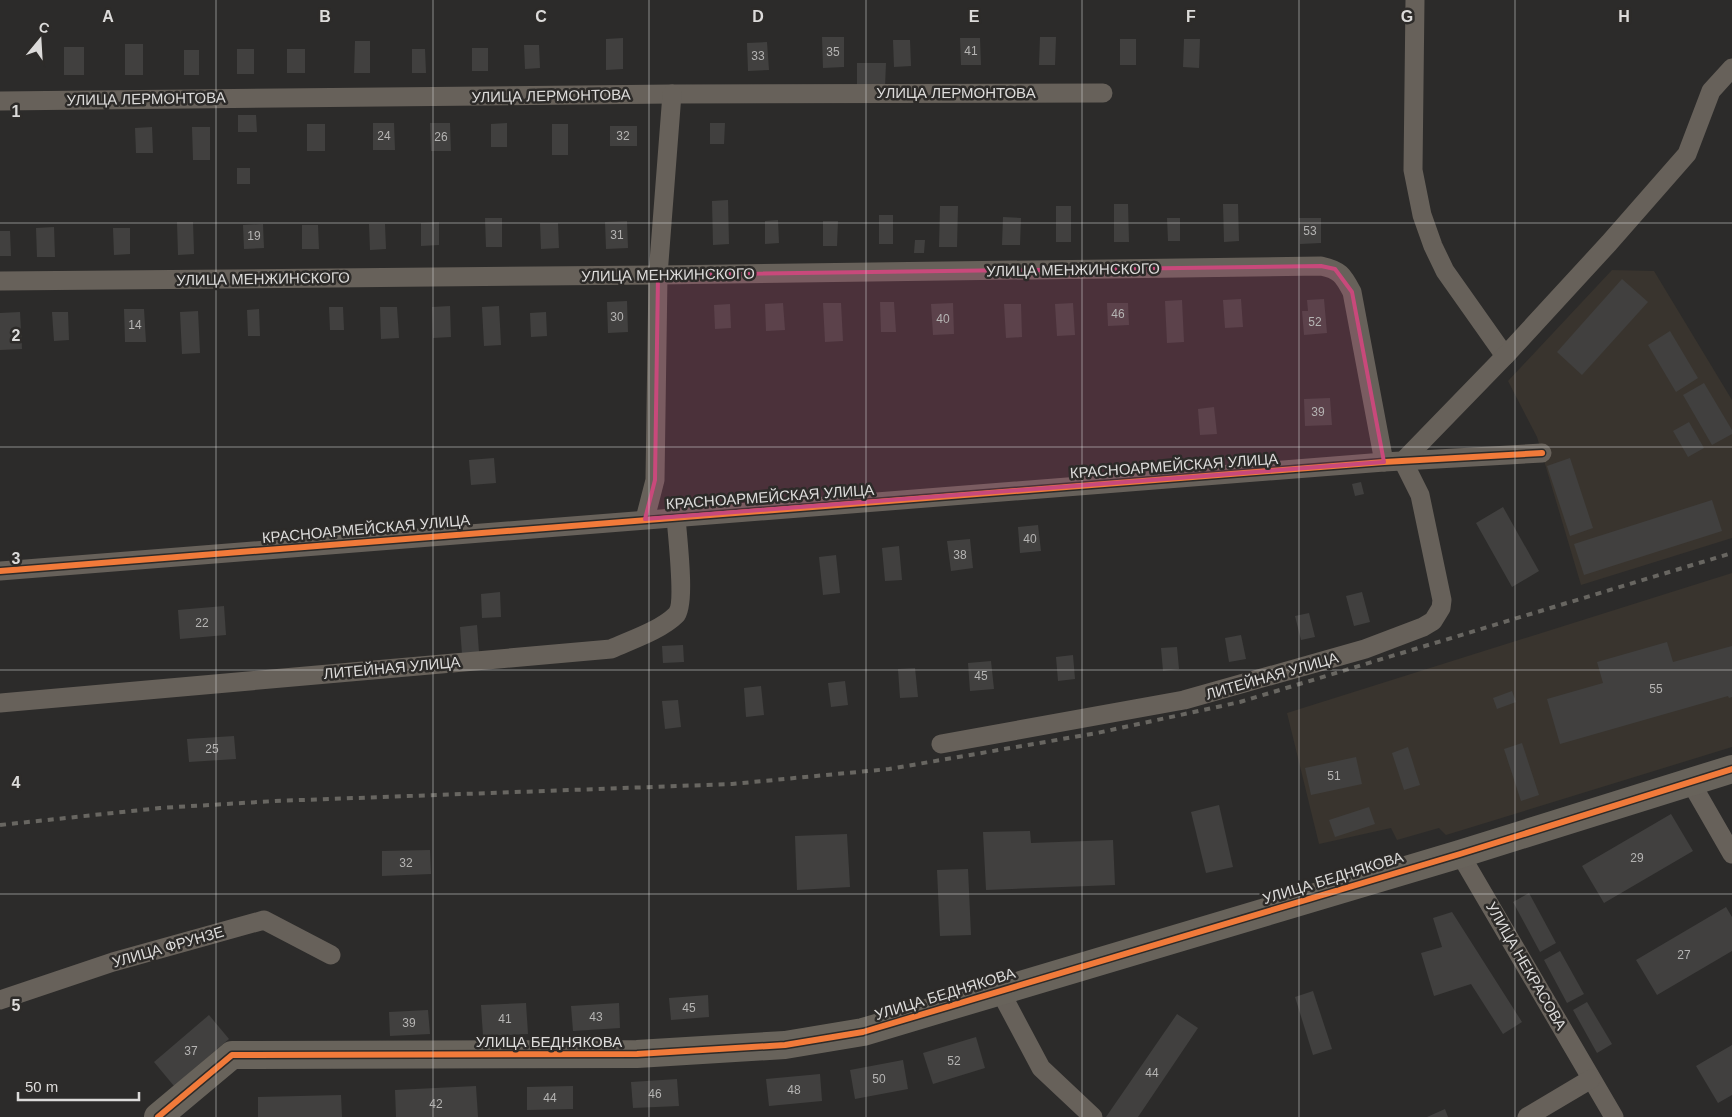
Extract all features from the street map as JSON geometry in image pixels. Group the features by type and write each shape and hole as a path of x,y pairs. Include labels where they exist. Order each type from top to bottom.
{"street":[{"path":"1415,0 1413,170 1422,215 1445,271 1505,356"},
{"path":"1403,461 1505,356 1609,243 1686,154 1711,90 1732,68"},
{"name":"УЛИЦА ЛЕРМОНТОВА","path":"0,101 672,94 1103,93"},
{"path":"645,519 655,480 658,275 672,94"},
{"name":"УЛИЦА МЕНЖИНСКОГО","path":"0,281 1321,266 1335,270 1345,278 1352,292 1384,462"},
{"name":"КРАСНОАРМЕЙСКАЯ УЛИЦА","path":"0,571 1384,462 1542,453"},
{"name":"ЛИТЕЙНАЯ УЛИЦА","path":"940,744 1184,700 1365,650 1423,627 1433,621 1441,608 1442,600 1420,495 1403,461"},
{"name":"ЛИТЕЙНАЯ УЛИЦА","path":"0,703 612,649 664,624 678,614 682,600 676,517"},
{"name":"УЛИЦА БЕДНЯКОВА","path":"158,1117 232,1055 637,1054 785,1045 863,1032 1460,854 1732,768"},
{"path":"1690,781 1732,854"},
{"name":"УЛИЦА НЕКРАСОВА","path":"1460,854 1614,1117"},
{"name":"УЛИЦА ФРУНЗЕ","path":"0,1000 113,962 264,920 331,955"},
{"path":"1000,991 1041,1068 1093,1117"},
{"path":"1527,1117 1592,1079"}],"highlighted area":[{"path":"1321,266 1335,269 1352,292 1384,462 645,519 655,480 658,275"}],"shaded area":[{"path":"1612,270 1654,271 1732,400 1732,538 1581,585 1537,437 1508,381"},
{"path":"1732,573 1732,747 1446,835 1439,828 1397,840 1391,828 1319,844 1287,713"}],"building":[{"path":"822,37 844,37 844,67 823,68"},
{"path":"1040,37 1056,37 1055,65 1039,65"},
{"path":"623,38 623,69 606,70 606,39"},
{"path":"960,38 980,38 981,65 961,65"},
{"path":"1120,39 1136,39 1136,65 1120,65"},
{"path":"1184,39 1200,39 1199,68 1183,67"},
{"path":"893,40 910,40 911,66 894,67"},
{"path":"355,41 370,41 370,73 354,73"},
{"path":"767,42 769,70 748,71 747,43"},
{"path":"125,44 143,44 143,75 125,75"},
{"path":"524,45 539,45 540,68 525,69"},
{"path":"64,47 84,47 84,75 64,75"},
{"path":"472,48 488,48 488,71 472,71"},
{"path":"237,49 254,49 254,74 237,74"},
{"path":"287,49 305,49 305,73 287,73"},
{"path":"412,49 425,49 426,73 412,73"},
{"path":"184,50 199,50 199,75 184,75"},
{"path":"857,63 886,63 885,87 857,87"},
{"path":"238,115 256,115 257,132 238,132"},
{"path":"373,123 394,123 395,150 373,150"},
{"path":"430,123 450,123 451,151 431,151"},
{"path":"507,123 507,147 491,147 491,124"},
{"path":"710,123 725,123 724,144 710,144"},
{"path":"307,124 325,124 325,151 307,151"},
{"path":"552,124 568,124 568,155 552,155"},
{"path":"610,126 637,126 637,146 610,146"},
{"path":"152,127 153,153 136,153 135,128"},
{"path":"192,127 210,127 210,160 193,160"},
{"path":"237,168 250,168 250,184 237,184"},
{"path":"728,200 729,244 713,245 712,201"},
{"path":"1114,204 1128,204 1129,242 1114,242"},
{"path":"1223,204 1238,204 1239,241 1224,242"},
{"path":"940,206 958,206 957,247 939,247"},
{"path":"1056,206 1071,206 1071,242 1056,242"},
{"path":"879,215 893,215 893,244 879,244"},
{"path":"1003,217 1021,218 1020,245 1002,245"},
{"path":"485,218 502,218 502,247 486,247"},
{"path":"1167,218 1180,218 1180,241 1168,241"},
{"path":"1299,218 1321,218 1321,243 1300,244"},
{"path":"778,220 779,243 765,244 765,221"},
{"path":"627,221 628,248 606,249 605,222"},
{"path":"823,221 838,221 837,246 823,246"},
{"path":"177,222 193,222 194,254 178,255"},
{"path":"439,222 439,245 421,246 421,223"},
{"path":"540,223 558,223 559,248 541,249"},
{"path":"263,224 264,248 244,249 243,225"},
{"path":"369,224 385,224 386,249 370,250"},
{"path":"302,225 318,225 319,249 302,249"},
{"path":"54,227 55,257 37,257 36,228"},
{"path":"113,228 130,228 130,254 114,255"},
{"path":"0,231 10,231 11,256 0,256"},
{"path":"915,240 925,240 924,253 914,253"},
{"path":"1622,279 1648,302 1582,375 1557,352"},
{"path":"1241,299 1243,327 1225,328 1223,300"},
{"path":"1324,299 1327,333 1304,335 1302,311 1308,311 1307,300"},
{"path":"1182,300 1184,342 1167,343 1165,301"},
{"path":"627,301 628,332 608,333 607,302"},
{"path":"880,302 894,302 896,332 881,332"},
{"path":"783,303 785,330 766,331 765,304"},
{"path":"823,303 841,303 843,341 825,342"},
{"path":"953,303 954,334 933,335 931,304"},
{"path":"1073,303 1075,335 1057,336 1055,304"},
{"path":"1107,303 1128,303 1129,325 1108,326"},
{"path":"730,304 731,328 715,329 714,305"},
{"path":"1004,304 1021,304 1022,337 1006,338"},
{"path":"450,306 451,337 433,338 432,307"},
{"path":"499,306 501,345 484,346 482,307"},
{"path":"329,307 343,307 344,330 330,330"},
{"path":"380,307 397,307 399,338 381,339"},
{"path":"124,309 144,309 146,342 125,342"},
{"path":"259,309 260,336 248,336 247,310"},
{"path":"198,311 200,353 182,354 180,312"},
{"path":"20,312 22,349 0,350 0,313"},
{"path":"52,312 68,312 69,340 54,341"},
{"path":"546,312 547,336 531,337 530,313"},
{"path":"1670,331 1698,378 1676,392 1648,345"},
{"path":"1704,383 1732,430 1732,434 1712,445 1683,395"},
{"path":"1330,398 1332,425 1305,426 1304,399"},
{"path":"1214,407 1217,434 1200,435 1198,409"},
{"path":"1689,422 1704,448 1688,457 1673,431"},
{"path":"494,458 496,483 471,485 469,460"},
{"path":"1570,458 1593,528 1570,536 1547,466"},
{"path":"1361,482 1364,494 1355,496 1352,484"},
{"path":"1712,500 1722,531 1584,575 1574,544"},
{"path":"1503,507 1539,571 1512,587 1476,523"},
{"path":"1038,525 1041,551 1020,553 1018,527"},
{"path":"970,539 973,568 951,571 947,541"},
{"path":"899,546 902,580 885,581 882,548"},
{"path":"836,555 840,593 823,595 819,557"},
{"path":"500,592 501,617 482,618 481,594"},
{"path":"1362,592 1370,622 1354,626 1346,596"},
{"path":"224,606 226,635 180,639 178,610"},
{"path":"1309,613 1315,637 1301,640 1295,616"},
{"path":"477,625 479,652 462,654 460,627"},
{"path":"1241,635 1246,659 1229,662 1225,638"},
{"path":"1667,642 1673,662 1732,646 1732,697 1729,698 1728,696 1560,744 1547,699 1603,683 1597,662"},
{"path":"683,645 684,662 663,663 662,646"},
{"path":"1177,647 1179,669 1163,671 1161,648"},
{"path":"1073,655 1075,679 1058,681 1056,657"},
{"path":"991,661 994,689 970,691 968,663"},
{"path":"915,668 918,697 900,698 898,669"},
{"path":"845,681 848,705 831,707 828,683"},
{"path":"761,686 764,715 746,717 744,688"},
{"path":"1512,691 1516,702 1497,709 1493,698"},
{"path":"678,700 681,727 665,729 662,701"},
{"path":"234,736 236,759 189,762 187,739"},
{"path":"1522,743 1539,795 1521,801 1504,749"},
{"path":"1408,747 1420,785 1404,790 1392,753"},
{"path":"1356,757 1362,784 1311,795 1305,768"},
{"path":"1219,805 1233,867 1206,873 1191,812"},
{"path":"1369,807 1375,824 1335,837 1329,820"},
{"path":"1671,814 1693,851 1604,903 1582,866"},
{"path":"1030,831 1031,843 1113,840 1115,885 986,890 983,832"},
{"path":"847,834 850,887 797,890 795,836"},
{"path":"430,850 431,874 382,876 382,851"},
{"path":"968,869 971,935 940,936 937,870"},
{"path":"1529,893 1556,943 1540,952 1513,902"},
{"path":"1726,907 1732,917 1732,951 1657,995 1636,960"},
{"path":"1452,912 1522,1022 1503,1034 1471,984 1434,996 1421,953 1442,947 1433,918"},
{"path":"1560,951 1584,994 1567,1003 1544,960"},
{"path":"1313,991 1332,1049 1313,1055 1295,997"},
{"path":"708,995 709,1017 671,1020 669,998"},
{"path":"1587,1002 1612,1044 1597,1053 1573,1010"},
{"path":"526,1003 528,1034 483,1036 481,1005"},
{"path":"619,1003 620,1028 573,1031 571,1006"},
{"path":"428,1010 430,1034 390,1036 389,1012"},
{"path":"1177,1014 1198,1028 1138,1117 1106,1117"},
{"path":"209,1015 229,1039 174,1086 154,1062"},
{"path":"976,1037 985,1068 933,1084 923,1053"},
{"path":"1732,1045 1732,1095 1718,1103 1696,1066"},
{"path":"903,1060 908,1089 855,1099 850,1070"},
{"path":"820,1074 822,1101 769,1106 766,1079"},
{"path":"677,1079 679,1106 633,1108 631,1082"},
{"path":"476,1086 478,1117 396,1117 395,1090"},
{"path":"573,1086 573,1109 527,1110 527,1087"},
{"path":"341,1095 342,1117 258,1117 258,1097"},
{"path":"1445,1109 1448,1117 1427,1117"}],"railway":[{"path":"0,825 160,808 275,801 732,784 889,769 1097,733 1240,702 1732,553"}],"cycle path":[{"path":"0,571 1384,462 1542,453"},
{"path":"158,1117 232,1055 637,1054 785,1045 863,1032 1460,854 1732,769"}]}
